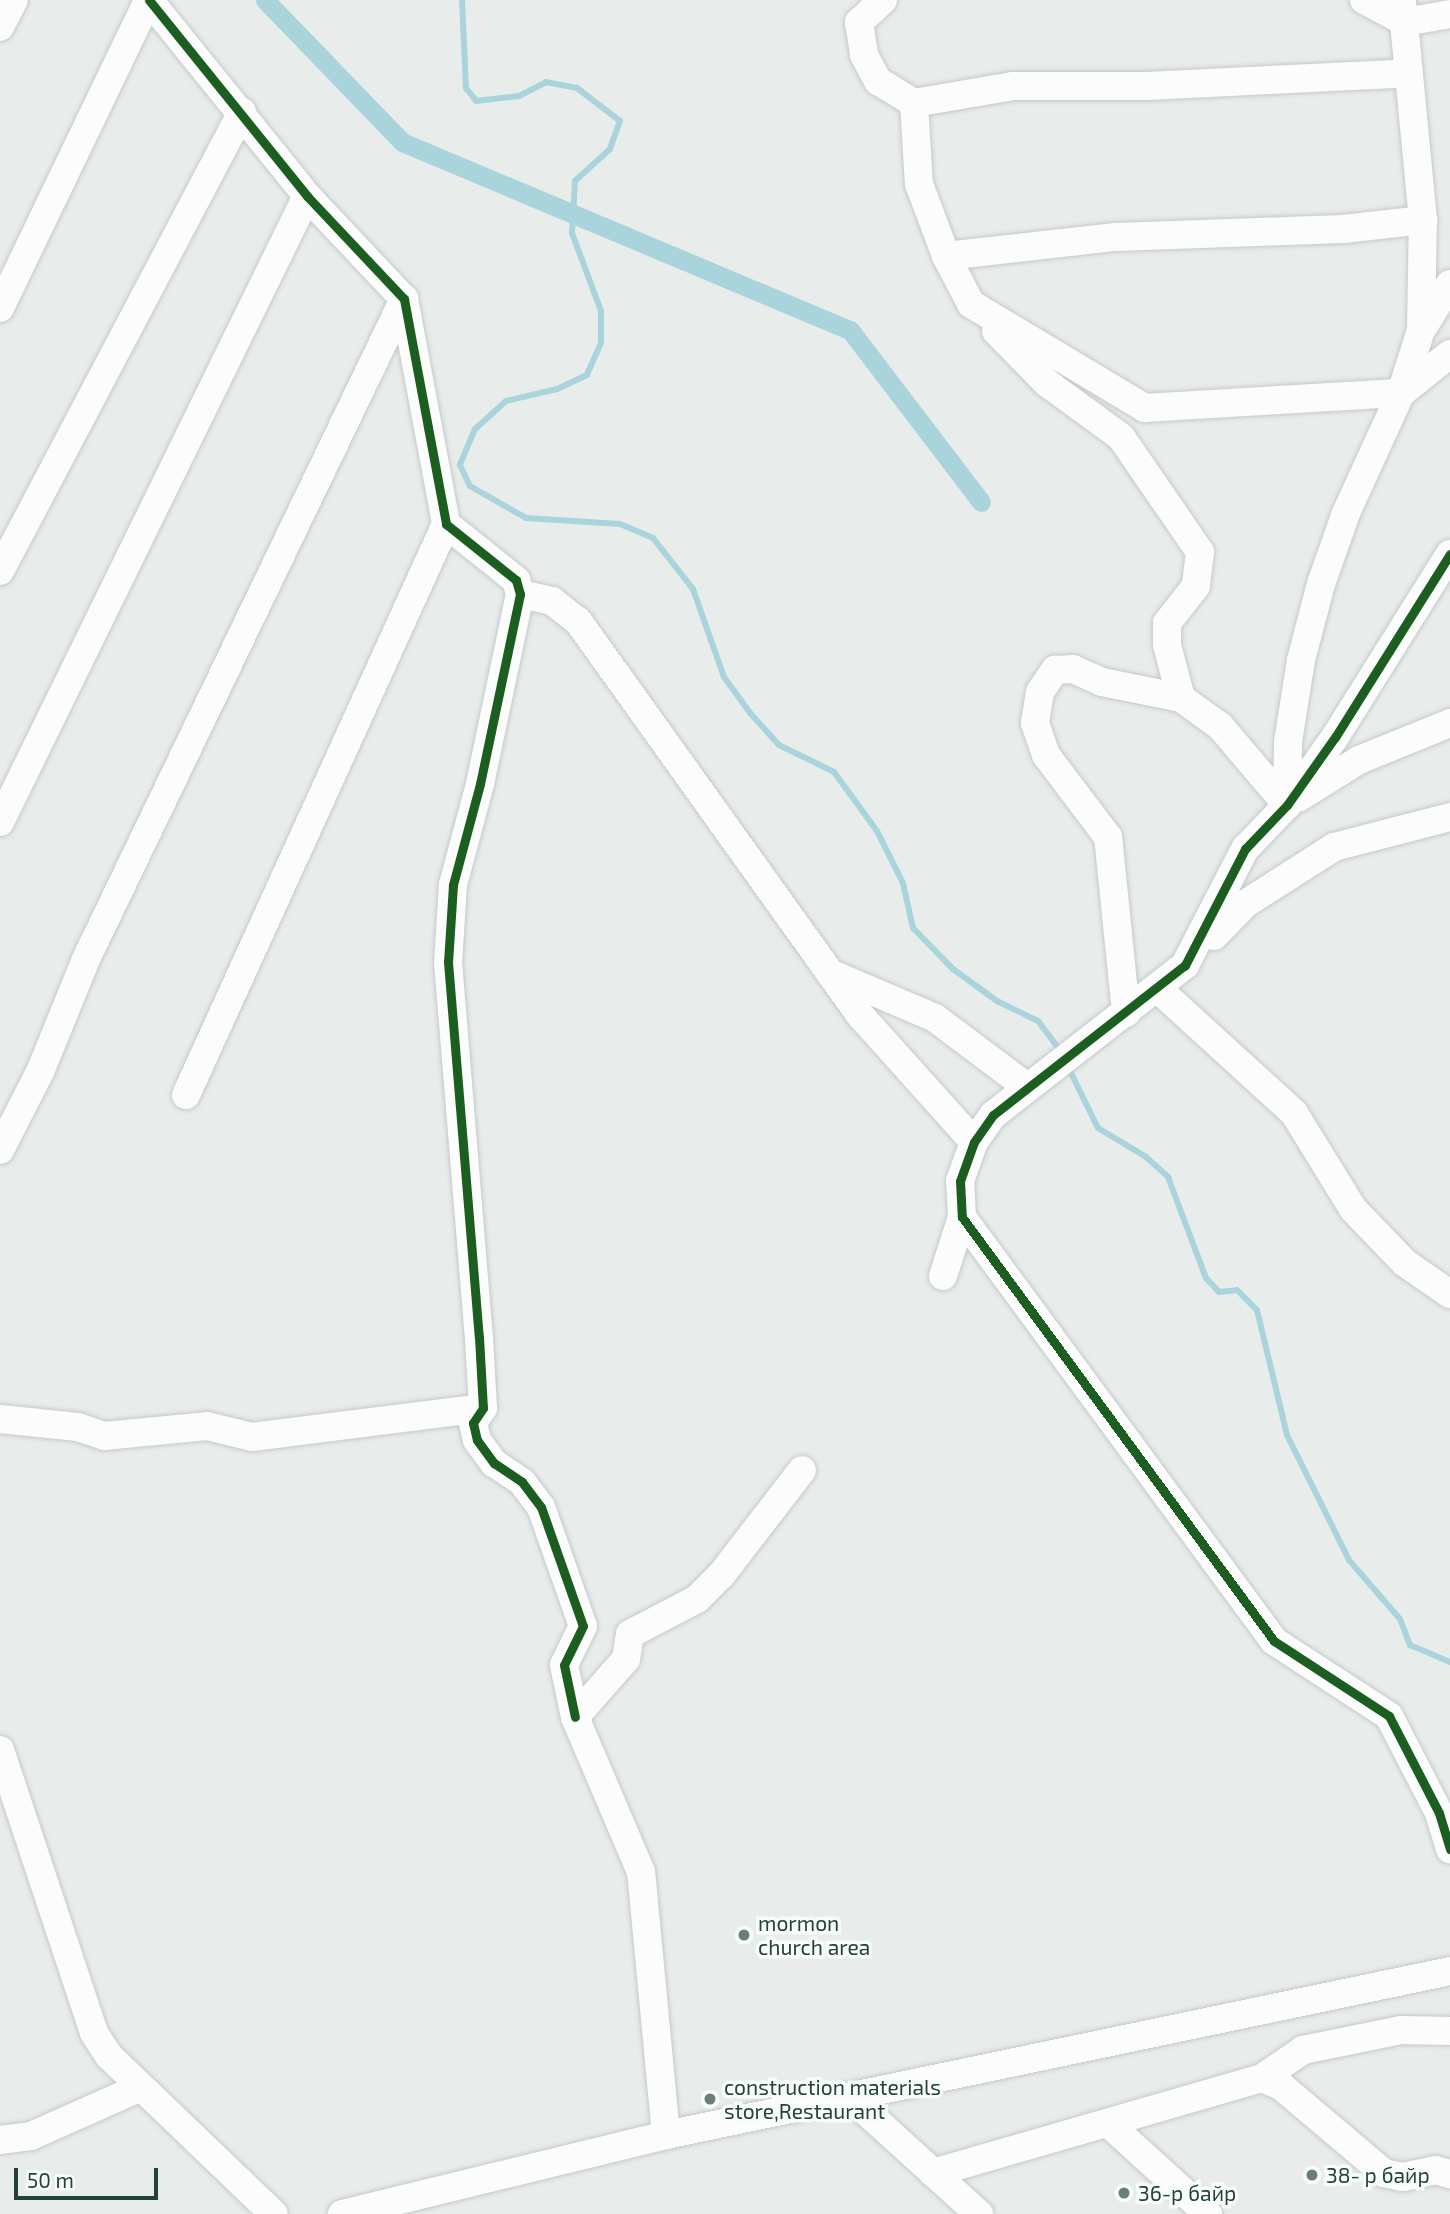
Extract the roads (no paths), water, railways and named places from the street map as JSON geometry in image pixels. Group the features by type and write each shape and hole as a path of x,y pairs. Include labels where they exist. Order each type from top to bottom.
{"street":[{"path":"0,27 14,0"},
{"path":"0,308 148,0 242,111 307,196 404,299 446,524 261,922 186,1096"},
{"path":"883,0 856,11 864,55 878,82 914,103 1013,86 1147,86 1409,73"},
{"path":"1364,0 1404,11 1450,13"},
{"path":"1404,11 1423,220 1421,330"},
{"path":"914,103 919,184 946,256 971,304 1046,383 1121,437 1200,552 1196,586 1167,623 1167,645 1181,698"},
{"path":"0,571 242,111"},
{"path":"0,822 307,196"},
{"path":"946,256 1116,237 1343,229 1423,220"},
{"path":"1287,805 1288,741 1301,660 1321,583 1346,513 1401,393 1421,330 1450,284"},
{"path":"0,1150 40,1072 86,959 404,299"},
{"path":"971,304 1145,408 1401,393 1450,354"},
{"path":"446,524 516,580 520,594 480,784 453,886 448,962 483,1408 473,1423 477,1440 494,1463 522,1482 541,1507 583,1626 564,1665 575,1717 641,1872 667,2135"},
{"path":"1185,965 1245,849 1287,805 1450,554"},
{"path":"520,594 552,601 578,621 861,1016 974,1142"},
{"path":"1126,1013 1108,837 1046,755 1035,723 1040,692 1055,670 1073,669 1102,682 1181,698 1220,726 1287,805"},
{"path":"1287,805 1359,760 1450,723"},
{"path":"943,1276 961,1217 960,1181 974,1142 993,1115 1185,965 1245,904 1334,847 1450,817"},
{"path":"830,973 935,1018 1032,1083"},
{"path":"1157,988 1294,1113 1353,1209 1405,1262 1450,1294"},
{"path":"961,1217 1274,1641 1390,1716 1440,1813 1450,1849"},
{"path":"0,1419 78,1427 104,1436 207,1426 252,1437 483,1408"},
{"path":"575,1717 626,1659 630,1634 697,1599 722,1574 802,1470"},
{"path":"0,1750 94,2033 109,2056 274,2214"},
{"path":"342,2214 667,2135 1450,1971"},
{"path":"933,2173 1262,2078 1303,2050 1401,2030 1450,2031"},
{"path":"1262,2078 1281,2086 1384,2173 1403,2177 1435,2170 1450,2174"},
{"path":"0,2140 31,2136 141,2087"},
{"path":"851,2098 979,2214"},
{"path":"1109,2124 1208,2214"}],"waterway":[{"path":"265,0 402,142 850,330 981,502"},
{"path":"462,0 466,88 476,101 519,96 546,82 577,88 620,121 610,149 575,181 572,233 601,311 601,343 587,375 557,389 506,401 475,429 460,465 470,486 526,518 620,524 653,538 693,589 724,677 751,714 779,745 834,772 877,831 903,883 913,928 953,969 997,1001 1038,1021 1061,1051"},
{"path":"1068,1067 1098,1128 1146,1157 1168,1177 1206,1278 1219,1292 1237,1290 1257,1310 1287,1435 1349,1560 1400,1619 1410,1645 1450,1662"}],"place":[{"name":"mormon church area","path":"744,1935"},
{"name":"construction materials store,Restaurant","path":"710,2099"},
{"name":"38- р байр","path":"1312,2175"},
{"name":"36-р байр","path":"1124,2193"}]}
